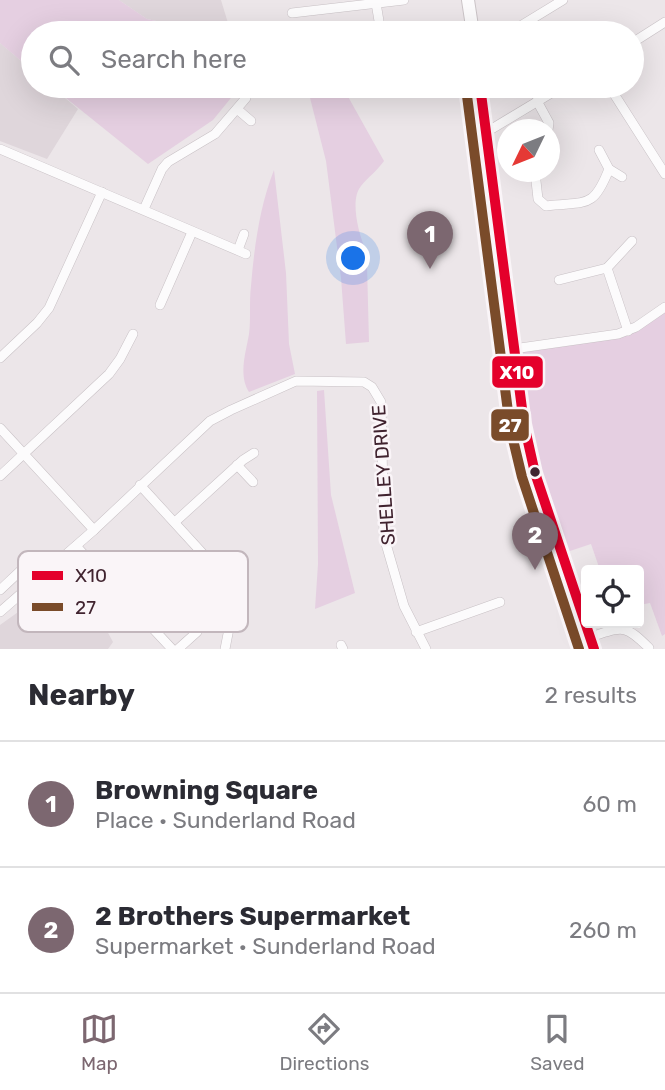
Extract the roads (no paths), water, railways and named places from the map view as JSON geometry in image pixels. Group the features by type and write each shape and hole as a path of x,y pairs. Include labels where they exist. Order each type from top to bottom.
{"main road":[{"path":"468,0 471,21"},
{"path":"481,98 524,424 535,473 592,643"}],"street":[{"path":"292,12 326,4 404,0"},
{"path":"529,21 564,0"},
{"path":"376,3 379,21"},
{"path":"644,35 665,22"},
{"path":"144,209 162,169 168,162 215,134 246,98"},
{"path":"485,133 542,98"},
{"path":"617,98 665,174"},
{"path":"537,101 547,119"},
{"path":"237,109 251,121"},
{"path":"0,149 242,252 244,234"},
{"path":"599,150 609,169 622,177"},
{"path":"536,182 538,199 547,205 591,200 599,194 609,169"},
{"path":"0,358 49,308 102,192"},
{"path":"160,305 192,232"},
{"path":"559,281 607,268 632,241"},
{"path":"607,268 628,331"},
{"path":"513,349 586,340 628,331 665,307"},
{"path":"0,476 109,374 121,359 133,334"},
{"name":"SHELLEY DRIVE","path":"140,485 210,421 293,383 367,383 376,391 381,408 384,537 394,577 416,632 426,649"},
{"path":"0,428 93,530"},
{"path":"174,522 254,453"},
{"path":"237,465 253,482"},
{"path":"69,551 140,485 202,551"},
{"path":"76,545 82,551"},
{"path":"2,585 18,572"},
{"path":"0,612 18,596"},
{"path":"416,632 500,602"},
{"path":"592,643 624,629 631,631 649,648"},
{"path":"156,632 172,649"},
{"path":"178,649 197,632"}],"place":[{"name":"Browning Square","path":"430,269"},
{"name":"2 Brothers Supermarket","path":"535,570"}]}
